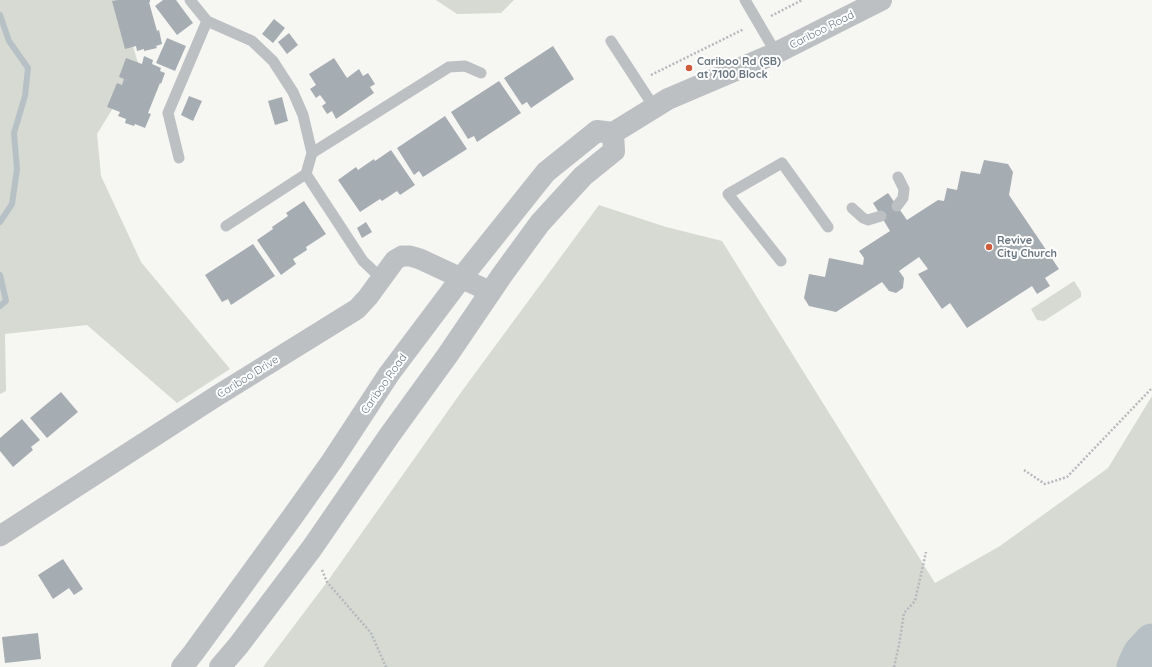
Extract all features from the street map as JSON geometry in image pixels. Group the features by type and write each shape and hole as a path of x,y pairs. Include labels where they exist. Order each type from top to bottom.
{"street":[{"name":"Cariboo Road","path":"182,667 332,461 389,374 462,277 546,172 597,131 613,133 668,99 776,53 881,0"},
{"path":"220,667 238,646 312,548 389,436 540,223 583,176 614,151 613,133"},
{"name":"Cariboo Drive","path":"1,533 357,309 368,297 395,260 402,256 410,256 420,259 462,277 491,292"}],"lane":[{"path":"190,0 207,21 252,41 274,61 293,92 303,115 312,153 306,174 226,226"},
{"path":"745,0 776,53"},
{"path":"179,158 168,113 207,21"},
{"path":"611,41 654,107"},
{"path":"312,153 449,67 465,66 481,73"},
{"path":"781,261 728,194 782,162 828,227"},
{"path":"306,174 363,261 381,278"},
{"path":"897,206 903,198 904,189 898,177"},
{"path":"852,208 863,218 868,220 881,216"}],"path":[{"path":"638,82 802,0"},
{"path":"1024,470 1045,484 1067,477 1152,388"},
{"path":"312,548 327,582 371,633 386,667"},
{"path":"894,667 904,613 915,601 926,552"}],"shaded area":[{"path":"0,0 119,0 139,66 97,134 101,176 141,262 230,369 177,403 87,325 5,334 6,391 0,394"},
{"path":"436,0 514,0 501,13 457,14"},
{"path":"599,205 666,227 722,241 935,583 1000,546 1108,468 1152,396 1152,634 1142,642 1152,660 1152,667 263,667 327,582 462,391"},
{"path":"1074,281 1081,292 1081,297 1044,321 1037,320 1031,309"}],"building":[{"path":"150,0 149,2 157,31 159,30 162,44 156,46 157,48 144,51 144,49 137,51 136,46 125,49 112,1"},
{"path":"163,0 176,0 193,23 177,35 155,6"},
{"path":"274,19 285,28 273,43 262,34"},
{"path":"289,33 298,45 287,54 278,42"},
{"path":"167,38 186,46 175,71 156,63"},
{"path":"553,46 574,79 531,108 527,102 522,105 504,78"},
{"path":"144,56 153,60 152,64 161,68 160,71 165,73 148,113 151,114 145,128 135,124 134,126 125,123 126,119 118,116 120,112 107,107 117,83 122,85 124,79 119,77 126,58 142,64"},
{"path":"334,58 347,78 359,69 363,76 368,73 375,84 370,87 374,93 336,119 332,111 327,114 322,106 326,103 320,95 316,98 310,89 316,85 309,74"},
{"path":"499,81 521,113 477,142 474,136 468,139 451,112"},
{"path":"189,96 202,101 193,121 181,115"},
{"path":"282,97 288,121 275,125 268,101"},
{"path":"445,116 467,149 423,177 419,171 414,175 397,148"},
{"path":"391,150 415,185 400,195 397,191 382,201 380,199 360,212 338,180 356,167 358,170"},
{"name":"Revive City Church","path":"984,160 1008,164 1013,172 1009,195 1059,269 1045,278 1050,286 1037,294 1032,286 967,328 950,303 942,309 918,274 928,269 919,257 899,271 904,278 903,288 896,293 889,291 882,282 836,312 809,306 804,298 809,274 825,277 829,258 863,265 864,258 859,251 890,231 873,203 888,193 907,220 938,200 944,201 947,188 957,190 961,171 980,174"},
{"path":"304,201 326,234 306,247 307,250 293,259 296,264 281,275 257,240 288,216 286,213"},
{"path":"366,222 372,232 362,238 357,228"},
{"path":"253,244 275,276 231,305 228,299 222,302 205,275"},
{"path":"61,392 78,412 47,438 30,418"},
{"path":"22,419 40,440 31,447 33,450 13,467 0,451 0,438"},
{"path":"63,559 83,589 74,595 69,588 53,599 38,575"},
{"path":"38,633 41,659 5,663 2,637"}],"waterway":[{"path":"0,15 9,41 28,68 25,96 14,133 17,169 12,204 0,222"},
{"path":"0,275 6,301 0,306"},
{"path":"1135,667 1141,654 1152,642"}],"place":[{"name":"Cariboo Rd (SB) at 7100 Block","path":"689,68"},
{"name":"Revive City Church","path":"989,247"}]}
